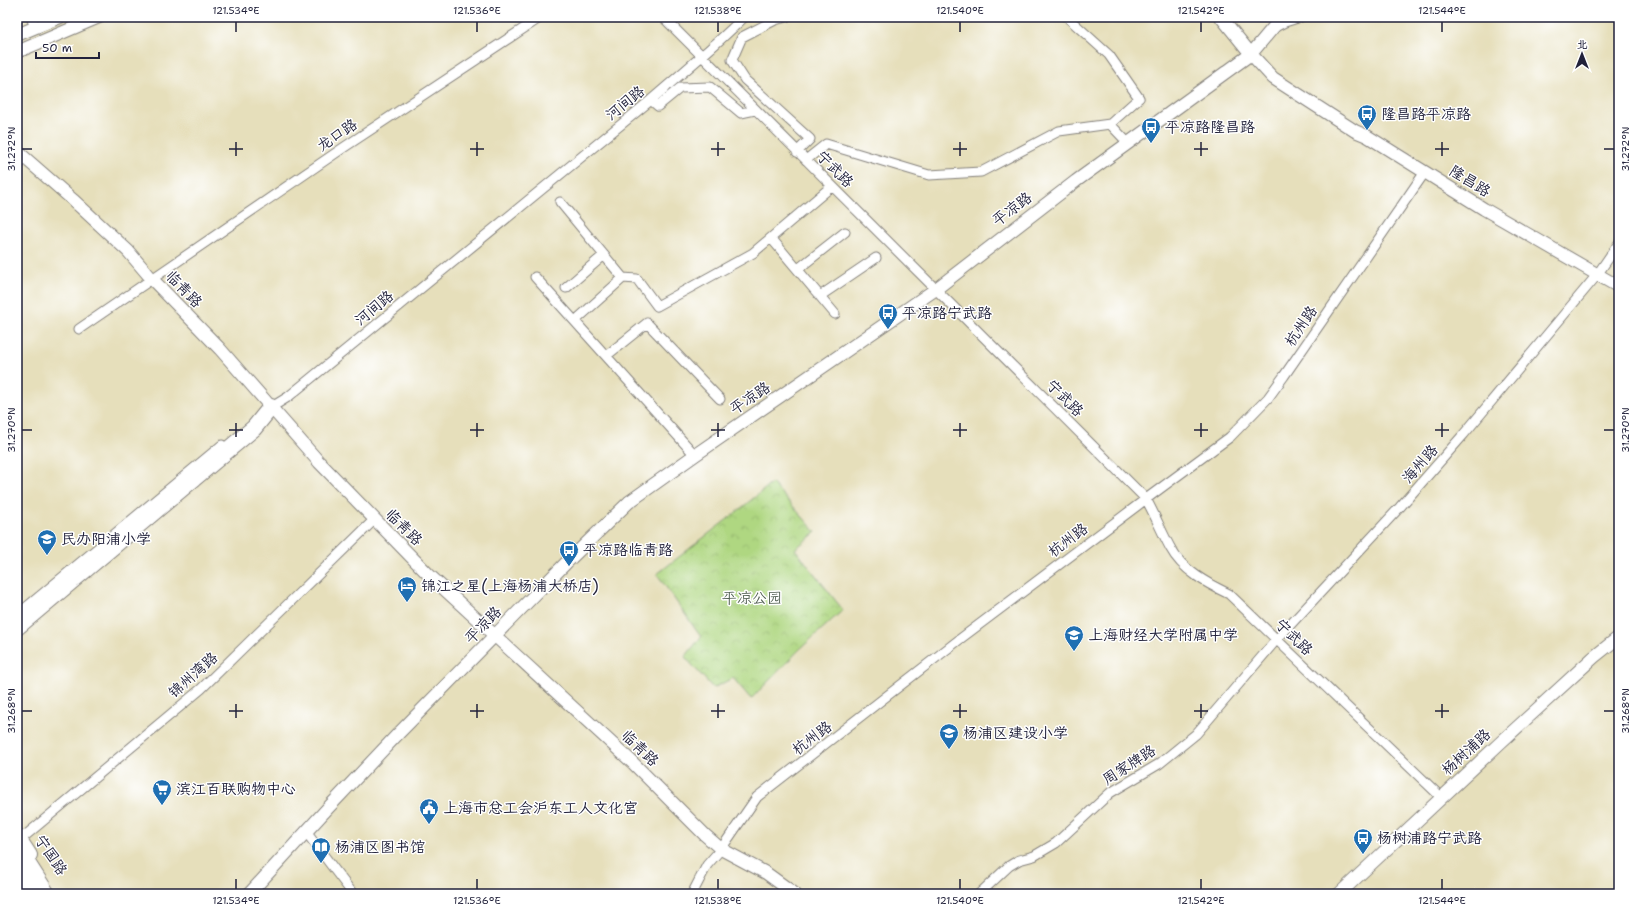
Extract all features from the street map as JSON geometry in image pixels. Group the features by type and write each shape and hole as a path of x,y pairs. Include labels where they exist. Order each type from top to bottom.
{"highway":[{"path":"17,626 254,428 271,407"},
{"path":"18,841 47,894"},
{"path":"17,870 33,894"}],"main road":[{"path":"17,35 33,22 60,17"},
{"path":"17,52 99,17"},
{"name":"隆昌路","path":"1221,17 1273,78 1355,131 1367,136 1484,209 1619,287"},
{"name":"平凉路","path":"249,894 396,736 566,563 629,502 695,454 936,289 1069,185 1251,54 1282,17"},
{"name":"临青路","path":"17,151 128,251 151,278 220,349 319,462 429,575 496,635 632,762 688,819 721,849 766,873 795,894"},
{"name":"杨树浦路","path":"1339,894 1441,797 1594,657 1617,643"},
{"name":"宁国路","path":"18,841 56,894"},
{"path":"17,877 27,894"}],"street":[{"name":"龙口路","path":"79,329 151,278 349,144 541,17"},
{"name":"宁武路","path":"664,17 701,56 1146,499 1171,550 1180,562 1215,587 1229,594 1441,797"},
{"name":"河间路","path":"17,615 213,452 271,407 288,397 651,100 701,56 716,45 744,17"},
{"path":"786,17 775,20 742,37 732,60 745,80 810,139 798,152"},
{"path":"806,160 826,144 930,175 981,172 1059,130 1110,124 1139,98 1109,55 1067,17"},
{"path":"1270,30 1285,22 1301,17"},
{"path":"651,100 658,106 680,88 710,87 741,113 755,110"},
{"path":"1110,124 1128,143"},
{"name":"杭州路","path":"692,894 707,865 721,849 757,797 960,639 1230,437 1268,398 1425,172"},
{"path":"575,321 623,278 637,279 657,306 753,253 832,186"},
{"path":"560,202 623,278"},
{"path":"798,269 845,232"},
{"path":"771,238 835,314"},
{"name":"海州路","path":"1277,639 1420,485 1597,275 1619,243"},
{"path":"566,288 604,255"},
{"path":"820,296 876,258"},
{"path":"535,277 695,454"},
{"path":"606,356 647,323 720,399"},
{"name":"锦州湾路","path":"18,841 200,689 374,520"},
{"name":"周家牌路","path":"979,894 1014,863 1034,856 1056,843 1110,793 1159,764 1196,734 1277,639"},
{"path":"306,832 353,894"}],"green space":[{"name":"平凉公园","path":"772,483 816,532 795,549 843,610 800,649 751,699 733,678 713,688 685,657 701,637 657,574"}],"place":[{"name":"隆昌路平凉路","path":"1367,131"},
{"name":"平凉路隆昌路","path":"1151,144"},
{"name":"平凉路宁武路","path":"888,330"},
{"name":"民办阳浦小学","path":"47,556"},
{"name":"平凉路临青路","path":"569,567"},
{"name":"锦江之星(上海杨浦大桥店)","path":"407,603"},
{"name":"上海财经大学附属中学","path":"1074,652"},
{"name":"杨浦区建设小学","path":"949,750"},
{"name":"滨江百联购物中心","path":"162,806"},
{"name":"上海市总工会沪东工人文化宫","path":"429,825"},
{"name":"杨树浦路宁武路","path":"1363,855"},
{"name":"杨浦区图书馆","path":"321,864"}]}
